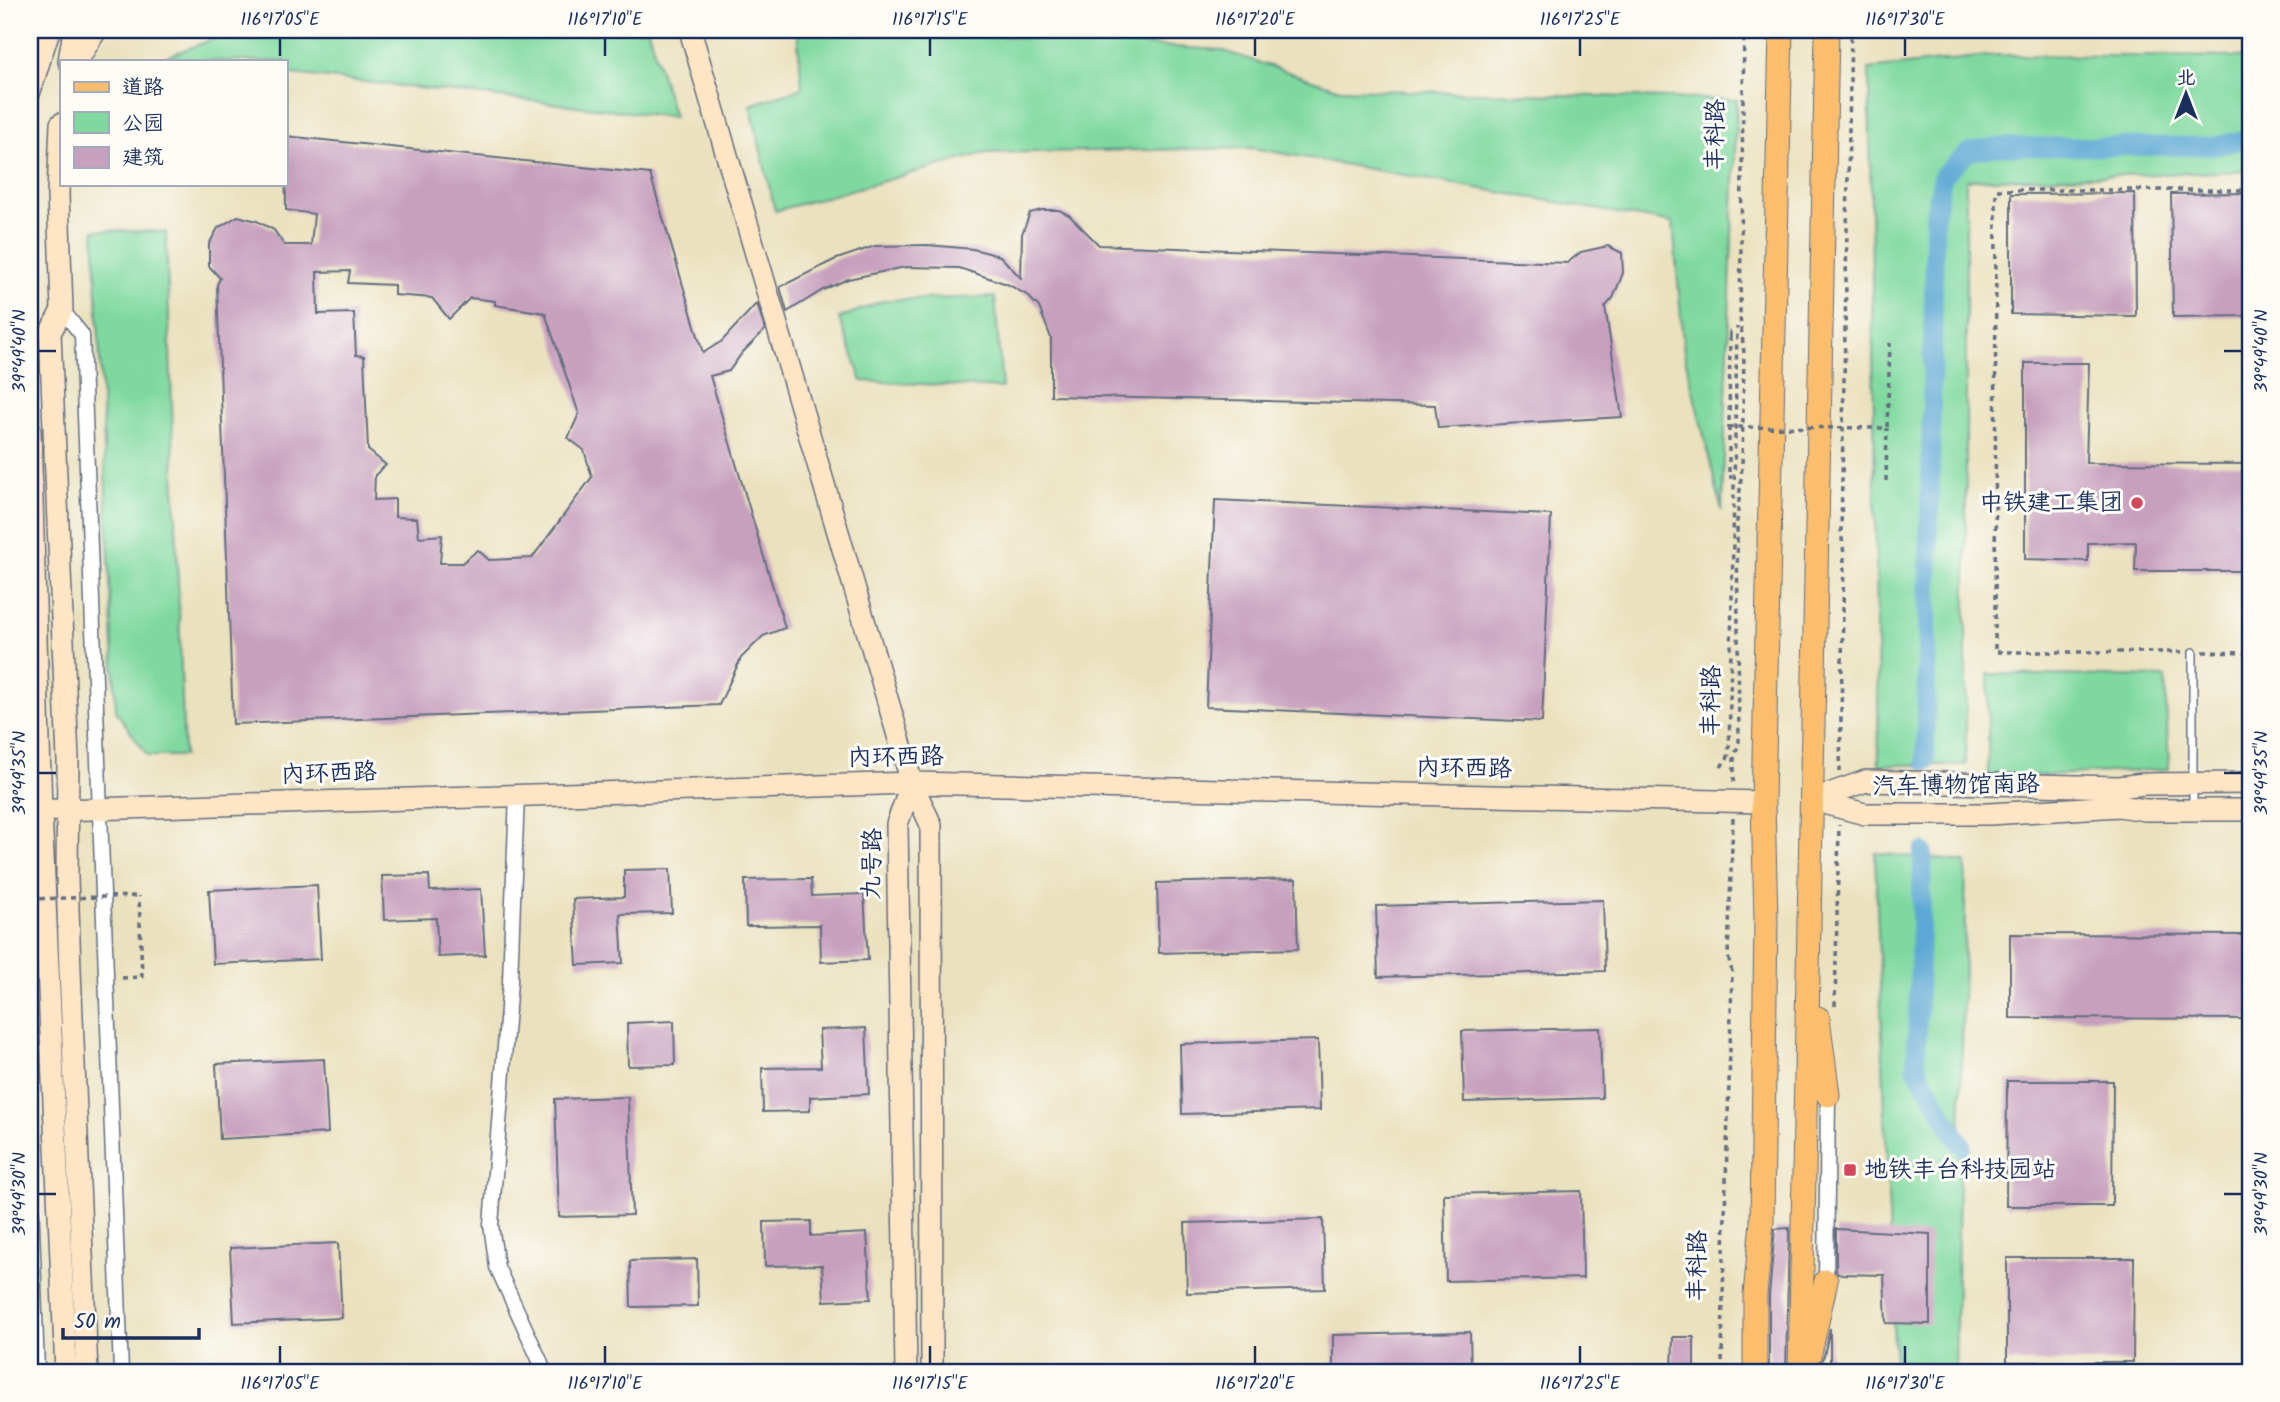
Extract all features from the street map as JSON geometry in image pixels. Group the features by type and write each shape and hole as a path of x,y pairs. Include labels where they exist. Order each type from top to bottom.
{"main road":[{"path":"1755,1372 1755,1295 1762,1222 1766,919 1763,802 1781,30"},
{"path":"1802,1372 1827,30"},
{"path":"1807,994 1818,1020 1828,1095"},
{"path":"1802,1372 1811,1353 1826,1281"}],"street":[{"path":"30,91 49,30"},
{"path":"69,60 74,30"},
{"path":"78,60 96,30"},
{"path":"690,30 912,783 931,825 932,1372"},
{"path":"60,147 58,194 62,310 50,333 68,760 70,970 88,1372"},
{"path":"62,310 82,335 121,1372"},
{"path":"30,431 36,811 66,1372"},
{"name":"汽车博物馆南路","path":"1812,800 1839,799 1866,781 2076,786 2250,783"},
{"name":"内环西路","path":"36,811 912,783 1763,802"},
{"name":"九号路","path":"906,1372 897,824 912,783"},
{"path":"517,794 510,982 491,1225 497,1267 541,1363 541,1372"},
{"name":"汽车博物馆南路","path":"1839,799 1864,814 1990,814 2119,806 2145,810 2250,810"},
{"path":"1826,1281 1828,1095"},
{"path":"30,1167 37,1372"}],"lane":[{"path":"2193,652 2193,810"}],"path":[{"name":"丰科路","path":"1722,1372 1723,1239 1728,1189 1732,972 1728,956 1734,759 1739,742 1737,522 1742,467 1744,353 1740,317 1744,30"},
{"path":"1835,1012 1851,30"},
{"path":"2250,190 1997,190 1995,652 2250,653"},
{"path":"1721,767 1729,755 1736,329 1730,332 1729,477 1733,478"},
{"path":"1886,481 1889,343"},
{"path":"1729,427 1887,428"},
{"path":"30,899 139,896 142,977"}],"green space":[{"path":"237,30 648,30 674,117 287,73 287,60 158,60"},
{"path":"797,30 902,30 1221,50 1340,89 1737,100 1722,511 1684,353 1673,223 1252,148 985,153 775,211 750,105 802,88"},
{"path":"1997,55 2250,57 2250,171 1966,180 1966,765 1879,765 1869,69"},
{"path":"94,230 166,232 184,756 148,756 116,711"},
{"path":"995,297 1002,388 862,381 839,318 885,300"},
{"path":"1988,674 2165,677 2169,769 1988,778"},
{"path":"1875,853 1966,862 1955,1372 1895,1372"}],"building":[{"path":"287,136 650,174 703,353 722,341 757,303 765,330 742,353 729,371 710,376 785,628 763,636 741,658 719,705 233,724 217,285 220,278 209,266 209,244 218,228 238,216 257,221 274,230 284,245 311,245 314,214 286,210","holes":["350,271 348,283 394,285 394,295 432,298 449,319 470,298 545,313 579,414 568,438 584,450 592,477 532,558 489,560 478,550 462,563 440,563 442,535 419,537 417,518 395,517 395,499 374,500 375,475 386,465 368,450 364,356 356,355 354,313 318,314 317,272"]},
{"path":"2135,193 2136,316 2011,314 2011,194"},
{"path":"2250,193 2250,316 2173,317 2171,194"},
{"path":"1059,210 1069,215 1099,245 1567,263 1581,252 1608,246 1622,253 1623,273 1613,298 1605,307 1622,417 1438,428 1435,405 1051,396 1051,338 1039,307 1027,295 1007,284 959,268 905,267 848,279 823,290 787,312 780,287 834,260 875,246 928,245 973,249 1000,256 1021,278 1022,234 1030,213"},
{"name":"中铁建工集团","path":"2025,363 2089,363 2086,463 2250,464 2250,571 2135,571 2136,542 2088,543 2088,561 2025,559"},
{"path":"1215,500 1551,515 1542,722 1206,707"},
{"path":"670,869 672,913 620,914 623,963 577,965 573,899 624,897 624,870"},
{"path":"429,875 430,891 481,889 485,955 438,957 436,918 384,920 382,876"},
{"path":"811,879 812,896 864,894 868,960 821,962 820,925 746,926 745,880"},
{"path":"1296,879 1298,949 1159,953 1157,883"},
{"path":"317,885 321,959 213,964 209,890"},
{"path":"1603,900 1605,971 1378,977 1376,906"},
{"path":"2010,934 2250,935 2250,1019 2010,1018"},
{"path":"674,1021 675,1065 628,1066 627,1023"},
{"path":"866,1028 869,1094 810,1097 810,1111 763,1112 762,1068 821,1067 819,1030"},
{"path":"1600,1028 1602,1098 1464,1102 1462,1031"},
{"path":"1318,1040 1320,1110 1182,1114 1180,1044"},
{"path":"324,1059 328,1133 220,1139 216,1064"},
{"path":"2007,1081 2113,1081 2112,1206 2006,1206"},
{"path":"628,1097 632,1215 559,1217 555,1099"},
{"path":"1581,1191 1583,1278 1446,1281 1444,1194"},
{"path":"1323,1219 1325,1289 1187,1293 1185,1223"},
{"path":"811,1221 811,1236 867,1233 871,1299 824,1301 822,1265 765,1266 764,1222"},
{"path":"1789,1228 1786,1372 1769,1372 1769,1296 1775,1229"},
{"path":"1836,1229 1930,1234 1930,1324 1886,1323 1884,1275 1838,1274"},
{"path":"338,1243 342,1318 234,1323 230,1248"},
{"path":"2007,1258 2134,1258 2133,1362 2007,1362"},
{"path":"697,1259 698,1306 631,1307 630,1261"},
{"path":"1830,1328 1830,1372 1814,1372 1814,1366 1820,1363 1824,1356"},
{"path":"1470,1332 1471,1372 1333,1372 1333,1335"},
{"path":"1673,1337 1694,1337 1694,1372 1672,1372"}],"waterway":[{"path":"1925,761 1935,214 1943,175 1969,152 1996,147 2216,146 2250,138"},
{"path":"1923,852 1916,1068 1962,1146"}],"place":[{"name":"中铁建工集团","path":"2137,503"},
{"name":"地铁丰台科技园站","path":"1850,1170"}]}
